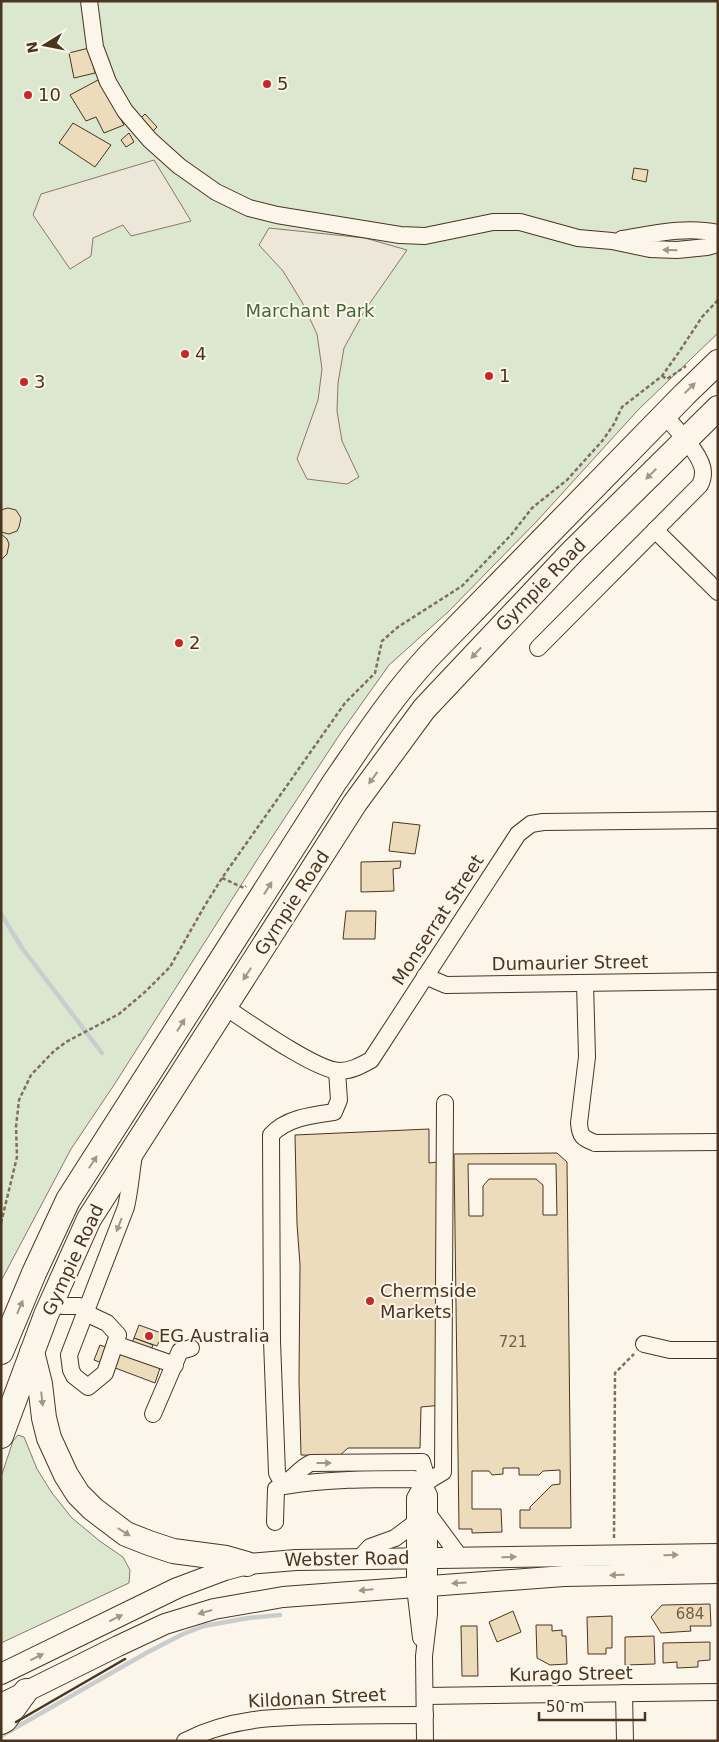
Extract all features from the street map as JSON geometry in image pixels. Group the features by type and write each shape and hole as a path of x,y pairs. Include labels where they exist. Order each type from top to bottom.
{"highway":[{"name":"Gympie Road","path":"1,1352 34,1273 68,1200 334,783 379,717 402,686 429,656 718,362"},
{"name":"Gympie Road","path":"1,1436 52,1302 89,1219 355,803 424,709 572,552 718,408"},
{"path":"32,1352 40,1384 49,1438 66,1476 78,1494 93,1509 126,1534 149,1543 173,1551 226,1558 247,1564"},
{"path":"1,1722 5,1720 26,1691"}],"main road":[{"name":"Webster Road","path":"1,1674 177,1588 247,1564 281,1560 359,1558 718,1554"},
{"name":"Webster Road","path":"1,1704 165,1624 214,1609 283,1597 564,1576 718,1573"}],"street":[{"path":"89,1 95,47 108,82 125,111 150,140 179,166 216,192 249,208 278,216 400,235 425,236 493,222 520,222 578,238 612,241 650,249 677,250 718,244"},
{"path":"612,241 678,230 718,232"},
{"path":"538,648 700,485 704,472 702,466 686,440 664,415"},
{"path":"655,530 718,592"},
{"name":"Monserrat Street","path":"337,1071 356,1068 371,1060 518,834 531,824 544,822 718,820"},
{"name":"Dumaurier Street","path":"425,976 446,985 718,981"},
{"path":"585,983 587,1057 579,1123 580,1131 584,1138 596,1143 718,1142"},
{"path":"225,1008 315,1063 337,1071 339,1100 334,1112 289,1122 277,1128 271,1135 274,1427 277,1473 284,1486"},
{"path":"425,1741 422,1519 415,1498 427,1482 443,1472 445,1103"},
{"path":"52,1302 63,1306 80,1306 86,1312 92,1316 108,1323 118,1335 105,1373 88,1387 74,1376 69,1363 70,1356 86,1312 126,1207 137,1144"},
{"path":"115,1344 175,1365"},
{"path":"644,1344 670,1350 718,1350"},
{"path":"153,1414 180,1351 191,1348"},
{"path":"275,1522 276,1489 284,1486 298,1472 311,1464 422,1462 427,1482"},
{"path":"422,1519 460,1557"},
{"path":"359,1558 370,1547 395,1538 422,1519"},
{"name":"Kurago Street","path":"425,1696 718,1692"},
{"path":"624,1693 625,1741"},
{"name":"Kildonan Street","path":"185,1741 234,1723 269,1717 425,1715"}],"path":[{"path":"662,376 667,378 690,362"},
{"path":"222,878 244,888 249,882"},
{"path":"1,1223 17,1157 16,1127 19,1100 31,1075 54,1051 97,1025"},
{"path":"614,1555 616,1373 644,1344"}],"green space":[{"name":"Marchant Park","path":"1,1 718,1 718,333 639,409 537,521 448,612 389,665 340,734 257,860 114,1085 71,1149 1,1281"},
{"path":"18,1435 24,1437 37,1469 52,1493 72,1518 123,1557 130,1570 129,1583 1,1643 1,1477 13,1441"}],"shaded area":[{"path":"154,160 191,221 131,236 123,225 93,238 91,256 70,269 33,215 41,194"},
{"path":"269,228 365,238 407,250 365,310 344,348 338,383 337,411 342,441 359,477 347,484 307,479 297,459 318,400 322,369 317,334 302,302 283,271 259,245"}],"building":[{"path":"89,48 95,73 74,78 69,53"},
{"path":"98,80 124,125 104,133 96,117 86,121 70,95"},
{"path":"145,114 157,127 151,133 138,121"},
{"path":"73,123 111,145 95,167 59,143"},
{"path":"129,133 134,142 126,147 121,140"},
{"path":"634,168 648,170 646,182 632,179"},
{"path":"8,508 16,510 21,518 17,531 9,534 1,532 1,510"},
{"path":"1,534 7,539 9,544 7,554 1,560"},
{"path":"393,822 420,825 415,854 389,851"},
{"path":"401,861 400,868 393,869 394,891 361,892 361,862"},
{"path":"346,911 376,911 375,939 343,939"},
{"name":"Chermside Markets","path":"429,1129 429,1163 437,1162 442,1405 421,1407 420,1448 348,1448 339,1456 301,1455 299,1381 300,1265 295,1135"},
{"path":"557,1153 567,1162 571,1528 520,1528 520,1510 530,1510 530,1507 552,1485 560,1484 560,1470 543,1471 539,1475 519,1475 519,1468 503,1468 503,1474 492,1475 489,1471 472,1471 472,1509 501,1509 502,1532 472,1533 472,1529 459,1529 454,1154","holes":["468,1164 556,1164 557,1215 543,1215 543,1185 536,1179 489,1179 483,1186 483,1216 469,1216"]},
{"name":"EG Australia","path":"139,1325 164,1334 162,1341 160,1340 157,1346 134,1338"},
{"path":"134,1338 153,1345 146,1363 160,1368 155,1383 94,1360 100,1345 127,1355"},
{"path":"710,1604 711,1626 690,1626 691,1631 661,1633 651,1617 662,1605"},
{"path":"513,1611 521,1632 497,1642 489,1622"},
{"path":"612,1616 612,1648 606,1648 606,1654 588,1654 587,1617"},
{"path":"536,1625 552,1625 552,1631 562,1630 562,1636 566,1636 567,1664 550,1665 537,1658"},
{"path":"461,1626 477,1626 478,1676 462,1676"},
{"path":"654,1636 655,1664 625,1665 625,1637"},
{"path":"710,1642 710,1660 698,1661 698,1667 677,1668 677,1662 663,1663 663,1643"}],"waterway":[{"path":"1,914 22,948 102,1053"},
{"path":"1,1736 183,1634 204,1626 248,1618 280,1615"}],"wall":[{"path":"16,1722 125,1659"}],"place":[{"name":"5","path":"267,84"},
{"name":"10","path":"28,95"},
{"name":"4","path":"185,354"},
{"name":"1","path":"489,376"},
{"name":"3","path":"24,382"},
{"name":"2","path":"179,643"},
{"name":"Chermside Markets","path":"370,1301"},
{"name":"EG Australia","path":"149,1336"}]}
